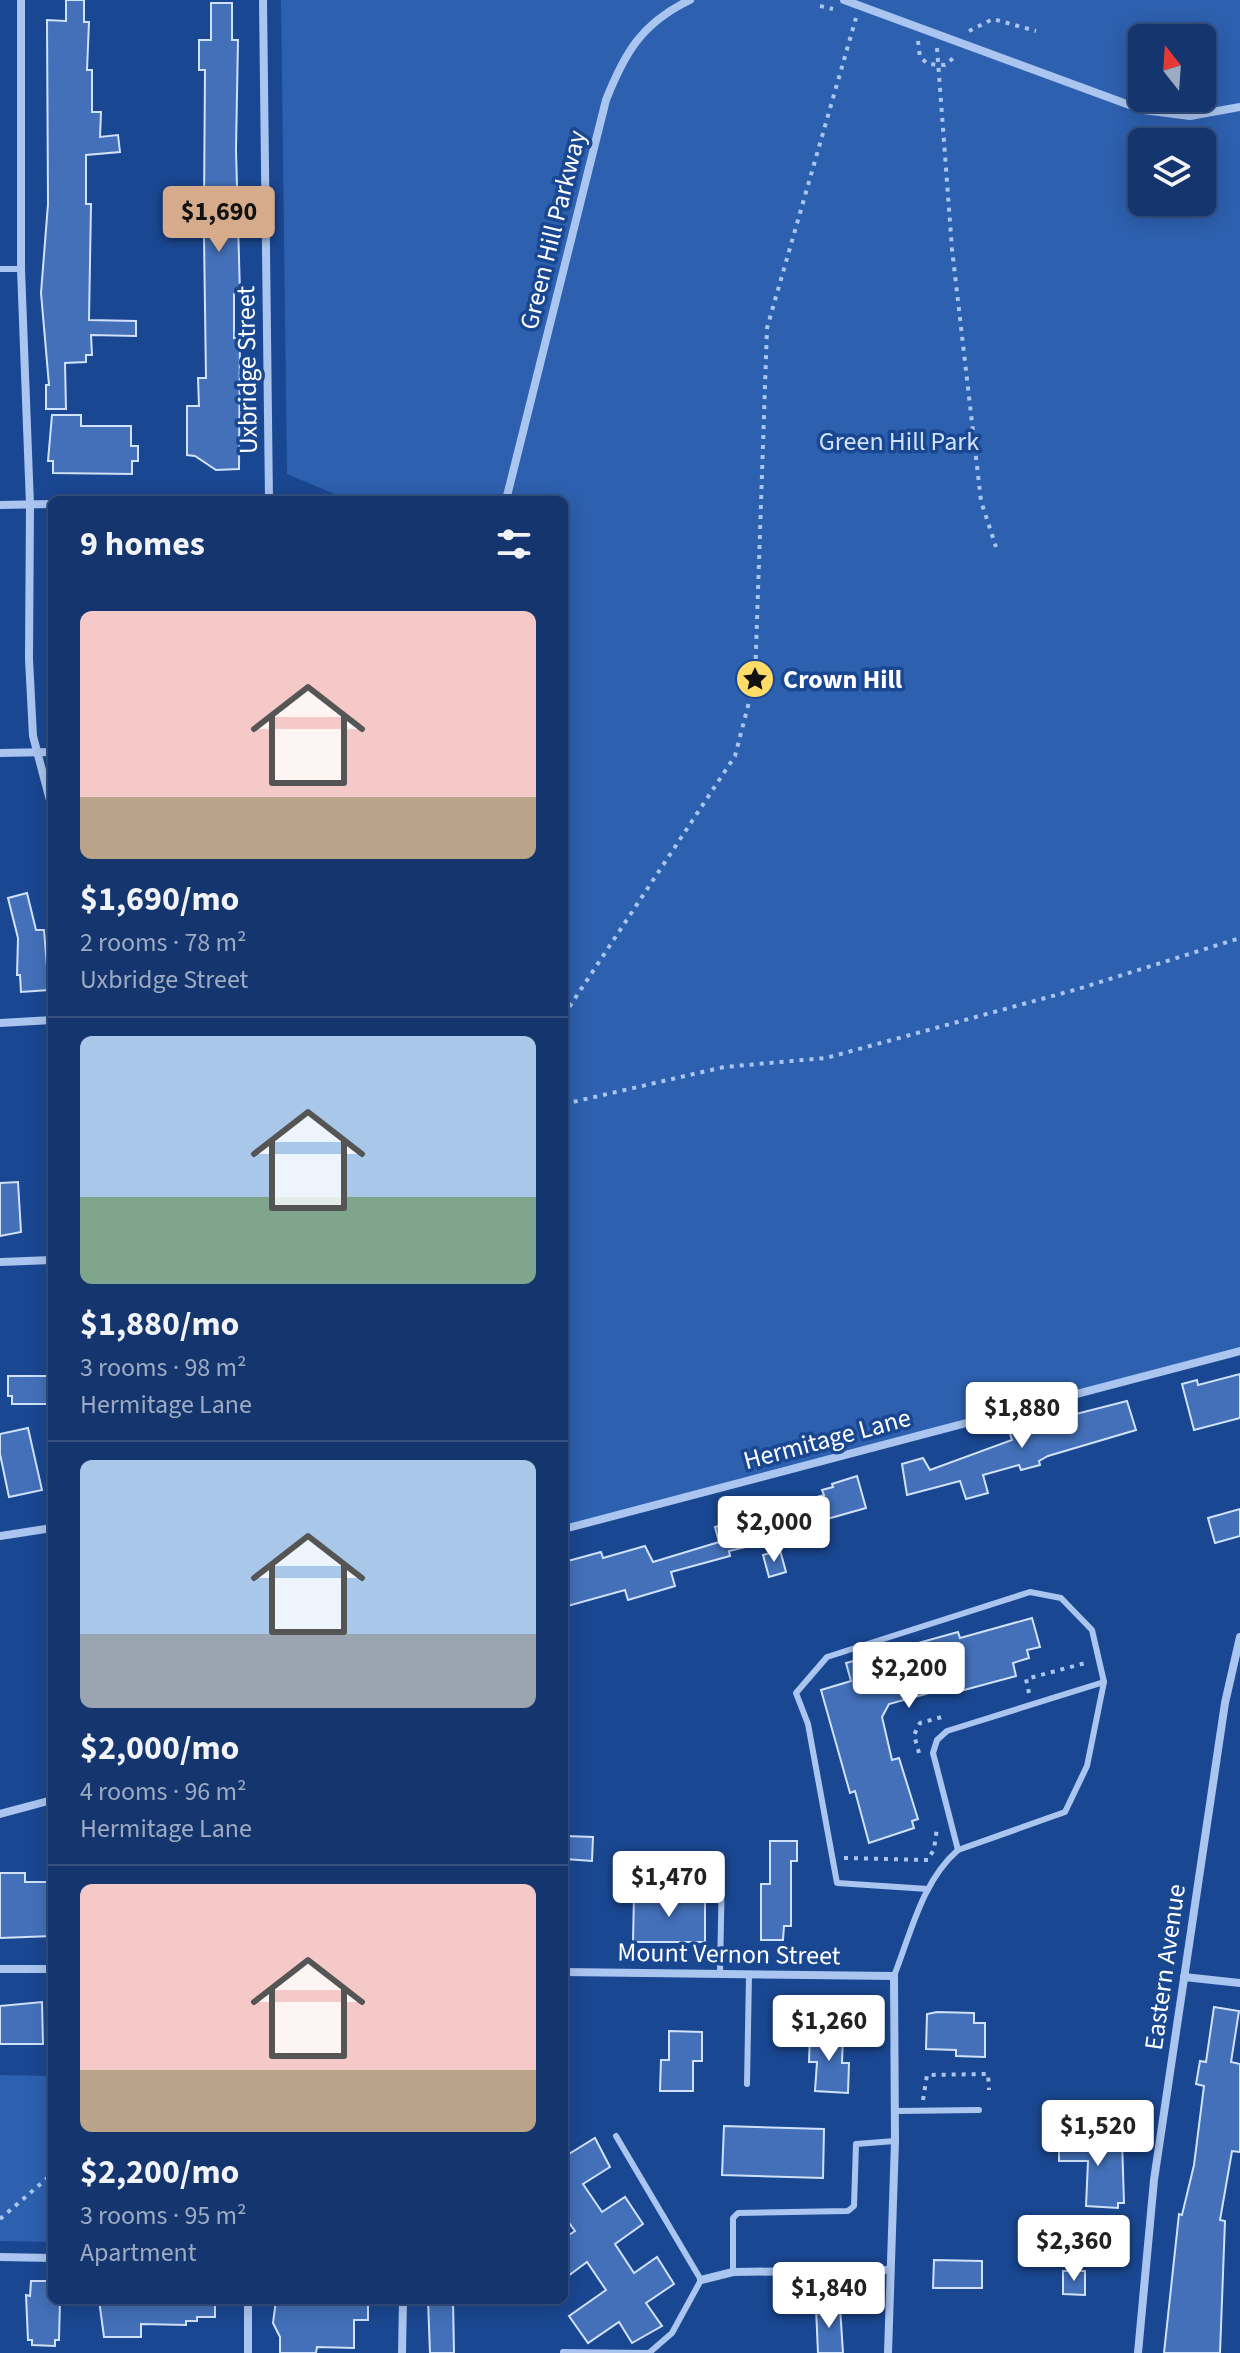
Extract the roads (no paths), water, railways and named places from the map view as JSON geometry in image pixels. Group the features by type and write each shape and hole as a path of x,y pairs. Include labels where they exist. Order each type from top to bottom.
{"street":[{"path":"21,0 21,269 30,505 29,659 33,736 48,791"},
{"name":"Uxbridge Street","path":"263,0 269,496"},
{"path":"844,0 1143,110 1190,116 1240,107"},
{"name":"Green Hill Parkway","path":"507,496 606,100 619,65 648,28 687,1"},
{"path":"0,505 48,504"},
{"path":"0,753 48,751"},
{"path":"0,1023 48,1020"},
{"path":"0,1262 48,1260"},
{"name":"Hermitage Lane","path":"568,1528 1240,1351"},
{"path":"0,1536 48,1529"},
{"name":"Eastern Avenue","path":"1138,2353 1154,2180 1225,1703 1240,1637"},
{"path":"0,1814 48,1801"},
{"path":"0,1969 48,1969"},
{"name":"Mount Vernon Street","path":"568,1972 894,1976"},
{"path":"888,2353 895,2141 894,1976"},
{"path":"1184,1977 1240,1983"},
{"path":"0,2257 48,2258"},
{"path":"701,2280 733,2272 889,2270"},
{"path":"248,2304 248,2353"},
{"path":"402,2353 403,2304"}],"lane":[{"path":"0,269 21,269"},
{"path":"894,1976 928,1889 944,1862 958,1850 1065,1812 1087,1766 1104,1682 1092,1630 1061,1598 1030,1592 827,1657 796,1693 808,1724 837,1883 928,1889"},
{"path":"958,1850 933,1753 937,1740 947,1731 1104,1682"},
{"path":"647,1863 722,1867 720,1974"},
{"path":"747,2084 749,1975"},
{"path":"895,2111 979,2110"},
{"path":"563,2352 649,2353 672,2333 701,2280 616,2136"},
{"path":"733,2272 733,2218 738,2213 848,2211 854,2206 856,2144 895,2141"}],"place":[{"name":"Crown Hill","path":"755,679"}],"park label":[{"name":"Green Hill Park","path":"899,441"}]}
